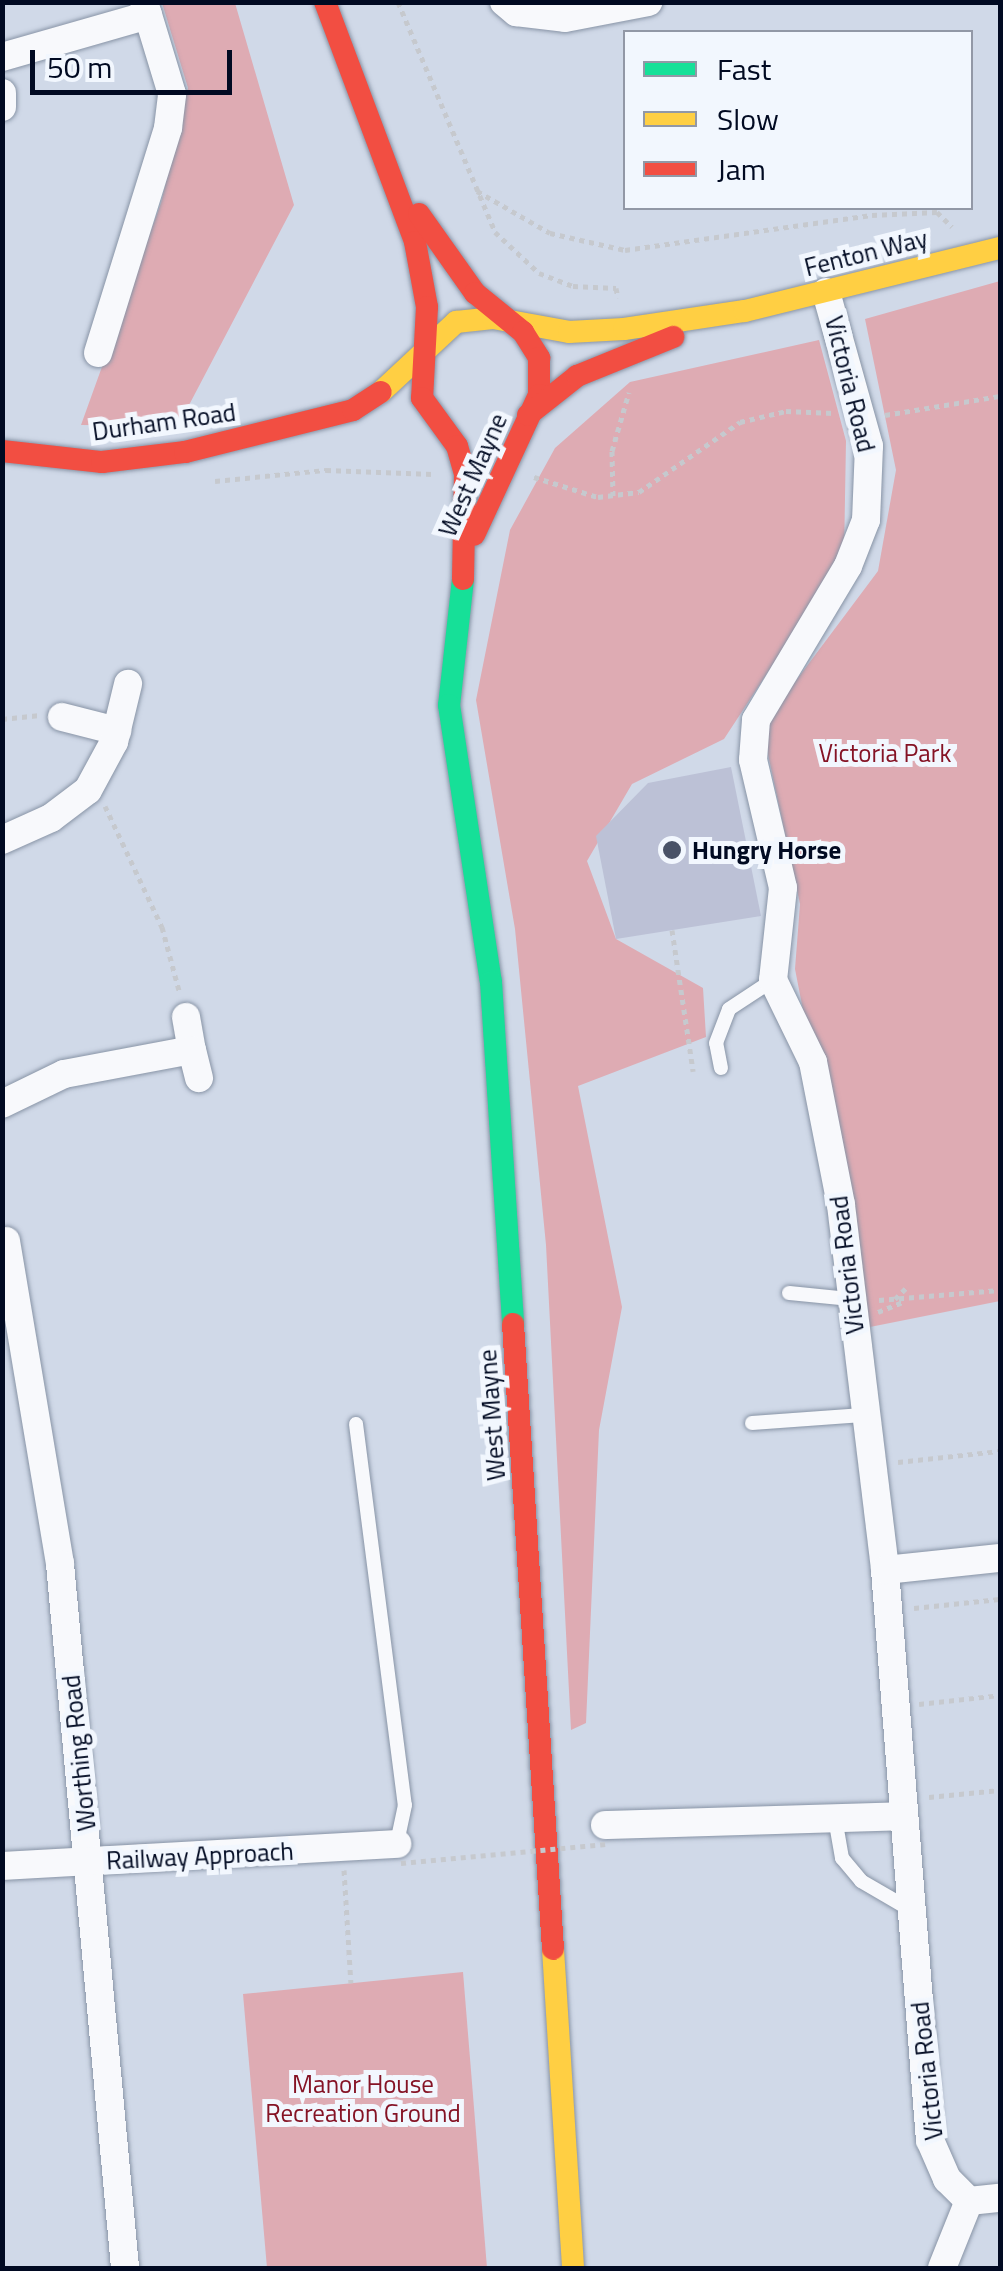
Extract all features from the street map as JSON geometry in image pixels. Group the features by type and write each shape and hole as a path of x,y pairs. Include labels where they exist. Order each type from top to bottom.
{"main road":[{"name":"West Mayne","path":"325,2 391,165 424,280 422,398 448,432 465,474 465,563 450,659 451,738 491,982 573,2268"},
{"name":"West Mayne","path":"391,165 455,268 512,324 539,358 542,376 532,410 465,563"},
{"name":"Fenton Way","path":"512,324 595,332 745,311 1000,248"},
{"name":"Fenton Way","path":"532,410 576,376 745,311"},
{"path":"425,350 456,322 493,318 512,324"},
{"name":"Durham Road","path":"2,451 102,462 185,452 332,418 377,397 425,350"},
{"name":"West Mayne","path":"448,432 488,441 532,410"},
{"name":"Durham Road","path":"332,418 386,418"},
{"path":"412,422 448,432"}],"street":[{"path":"504,2 516,12 566,18 648,2"},
{"path":"2,57 146,9 172,94 168,128 98,353"},
{"path":"2,93 2,106"},
{"name":"Victoria Road","path":"826,292 870,446 866,520 848,566 756,720 753,760 783,888 772,980 814,1062 841,1205 888,1611 930,2140 947,2179 969,2201"},
{"path":"2,840 51,818 88,790 117,732 128,684"},
{"path":"62,717 117,732"},
{"path":"186,1017 199,1078"},
{"path":"2,1104 64,1074 192,1050"},
{"name":"Worthing Road","path":"6,1240 60,1564 125,2268"},
{"path":"884,1570 1000,1558"},
{"path":"605,1834 835,1818 903,1807"},
{"name":"Railway Approach","path":"2,1866 343,1847 399,1853"},
{"path":"942,2268 969,2201 1000,2198"}],"lane":[{"path":"721,1068 716,1043 729,1008 772,980"},
{"path":"789,1293 849,1299"},
{"path":"752,1423 863,1416"},
{"path":"356,1424 405,1805 399,1853"},
{"path":"835,1818 842,1858 861,1881 911,1910"}],"path":[{"path":"398,2 474,190 495,232 518,260 573,286 616,288"},
{"path":"474,190 550,233 625,250 793,222 936,212 949,220 957,259"},
{"path":"613,496 612,451 630,382"},
{"path":"516,475 613,496 665,480 740,422 786,411 860,415 1000,396"},
{"path":"185,452 194,475 219,481 326,470 443,474"},
{"path":"2,719 17,713 62,717"},
{"path":"88,790 108,809 162,927 186,1017"},
{"path":"672,930 693,1072"},
{"path":"895,1300 907,1287"},
{"path":"849,1299 895,1300 1000,1290"},
{"path":"870,1465 1000,1452"},
{"path":"888,1611 1000,1598"},
{"path":"896,1706 1000,1695"},
{"path":"903,1807 1000,1790"},
{"path":"399,1853 605,1834"},
{"path":"343,1847 351,1983"}],"green space":[{"path":"162,3 235,3 294,205 178,426 81,425 161,203 188,88"},
{"name":"Victoria Park","path":"1000,281 1000,1301 865,1328 795,969 800,904 766,745 771,714 878,571 896,470 865,319"},
{"path":"819,340 846,441 844,556 724,739 632,784 587,861 616,939 703,988 706,1037 578,1086 622,1307 599,1430 586,1723 571,1730 546,1245 515,929 476,700 510,530 555,448 630,382"},
{"name":"Manor House Recreation Ground","path":"463,1972 487,2268 267,2268 243,1994"}],"building":[{"name":"Hungry Horse","path":"731,767 761,916 616,939 596,836 648,783"}],"traffic: fast":[{"path":"463,579 449,705 491,982 513,1324"}],"traffic: slow":[{"path":"381,392 456,322 493,318 569,332 624,329 745,311 1000,248"},
{"path":"553,1949 573,2268"}],"traffic: jam":[{"path":"325,2 415,242 427,307 422,398 457,446 465,474 463,579"},
{"path":"419,214 475,293 523,332 539,358 539,395 474,535"},
{"path":"528,415 577,376 673,337"},
{"path":"2,451 102,462 185,452 353,410 381,392"},
{"path":"513,1324 553,1949"}],"place":[{"name":"Hungry Horse","path":"672,850"}]}
